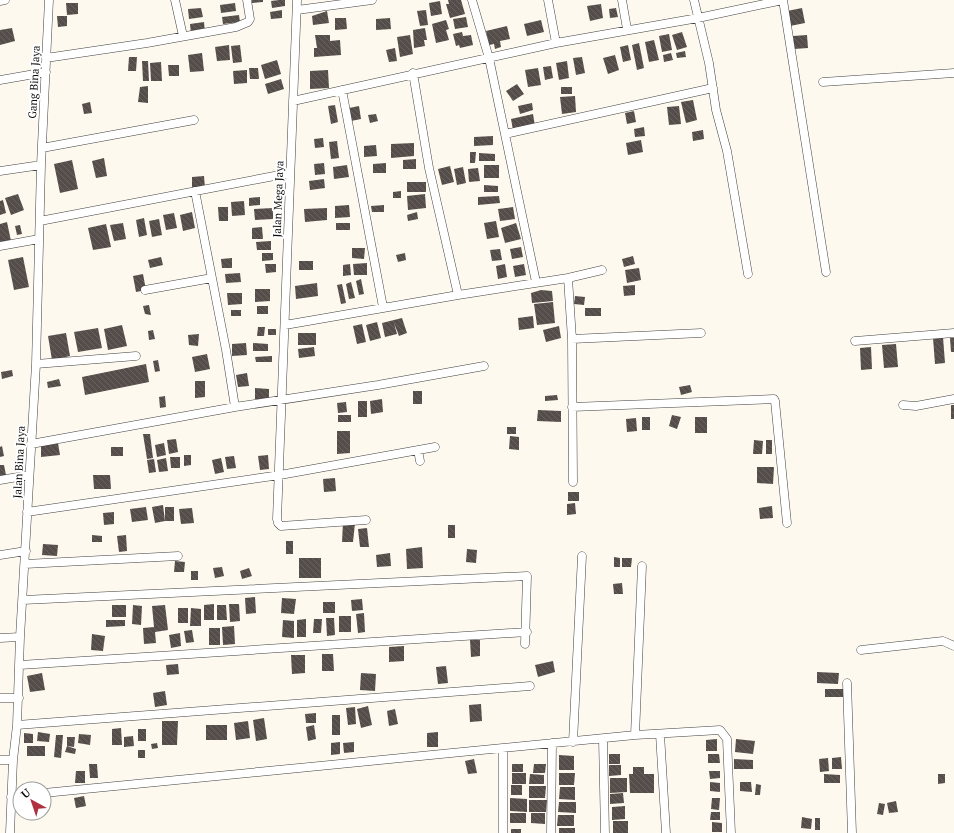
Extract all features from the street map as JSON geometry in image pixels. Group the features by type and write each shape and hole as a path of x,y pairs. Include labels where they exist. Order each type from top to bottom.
{"street":[{"path":"0,1 5,0"},
{"name":"Gang Bina Jaya","path":"41,165 49,0"},
{"path":"175,0 183,36"},
{"path":"46,58 222,30 248,22 250,16 247,0"},
{"name":"Jalan Mega Jaya","path":"297,0 285,325 280,400 280,475 277,519 281,526 366,520"},
{"path":"297,10 372,0"},
{"path":"472,0 488,58 536,282"},
{"path":"548,0 556,43"},
{"path":"622,0 627,29"},
{"path":"694,0 709,63 714,88 716,110 727,151 748,274"},
{"path":"293,101 413,73 556,43 627,29 698,18 783,0 826,272"},
{"path":"0,80 46,72"},
{"path":"413,73 430,175 458,294"},
{"path":"823,82 954,73"},
{"path":"505,134 714,88"},
{"path":"342,90 383,307"},
{"path":"42,148 194,120"},
{"path":"0,171 41,165"},
{"name":"Jalan Bina Jaya","path":"10,833 12,760 19,698 20,637 36,364 41,165"},
{"path":"40,221 290,173"},
{"path":"195,191 235,407"},
{"path":"0,246 39,239"},
{"path":"285,325 458,294 568,278 602,270"},
{"path":"145,290 212,278"},
{"path":"568,278 572,339 573,482"},
{"path":"572,339 701,333"},
{"path":"855,341 954,333"},
{"path":"36,364 136,356"},
{"path":"31,444 235,407 378,385 484,366"},
{"path":"572,407 774,399 787,523"},
{"path":"903,405 916,406 954,399"},
{"path":"27,512 280,475 435,447"},
{"path":"418,450 420,461"},
{"path":"0,480 29,475"},
{"path":"0,555 26,551"},
{"path":"25,564 178,556"},
{"path":"573,742 582,556"},
{"path":"635,735 642,566"},
{"path":"23,600 527,576 526,644"},
{"path":"20,665 527,632"},
{"path":"0,638 20,637"},
{"path":"861,650 944,641 954,646"},
{"path":"846,683 852,833"},
{"path":"17,725 530,686"},
{"path":"0,698 19,698"},
{"path":"52,792 635,735 720,730 726,735 731,833"},
{"path":"660,734 666,833"},
{"path":"603,739 605,833"},
{"path":"551,833 552,744"},
{"path":"503,748 503,833"},
{"path":"0,760 12,760"}],"building":[{"path":"252,0 263,0 263,2 252,3"},
{"path":"285,0 285,6 272,8 271,1"},
{"path":"448,0 461,0 465,14 450,18 446,4 449,4"},
{"path":"440,1 442,14 431,16 429,3"},
{"path":"66,3 78,3 78,14 67,15"},
{"path":"235,3 236,11 221,13 220,5"},
{"path":"601,4 603,18 590,21 587,6"},
{"path":"201,8 203,17 189,19 188,9"},
{"path":"616,8 618,17 610,18 609,9"},
{"path":"802,8 805,23 790,26 787,11"},
{"path":"282,10 282,18 271,19 270,12"},
{"path":"426,10 428,25 420,26 417,11"},
{"path":"327,11 329,23 313,25 312,16"},
{"path":"239,15 240,22 223,24 222,17"},
{"path":"57,16 67,16 67,26 58,27"},
{"path":"466,17 468,27 455,29 453,19"},
{"path":"335,18 346,18 347,29 335,30"},
{"path":"390,18 391,29 376,30 376,19"},
{"path":"446,20 449,29 446,30 449,40 436,43 432,24"},
{"path":"541,20 544,32 527,36 524,24"},
{"path":"204,22 205,32 191,34 190,24"},
{"path":"507,26 510,39 500,41 501,47 495,49 494,44 489,45 486,31"},
{"path":"12,28 15,41 0,45 0,30"},
{"path":"425,28 427,40 424,40 425,46 414,48 413,30"},
{"path":"462,32 463,36 471,35 473,45 460,48 459,45 456,46 453,34"},
{"path":"682,32 687,47 677,50 672,35"},
{"path":"669,34 672,50 662,52 659,36"},
{"path":"315,35 330,35 330,41 340,40 341,55 314,57 314,48 317,48"},
{"path":"410,35 413,54 400,57 397,37"},
{"path":"807,35 808,48 794,49 793,36"},
{"path":"654,40 659,60 649,62 645,42"},
{"path":"639,43 644,68 637,70 632,45"},
{"path":"229,45 230,60 217,61 215,47"},
{"path":"240,45 242,62 233,63 231,46"},
{"path":"628,45 631,60 623,62 620,47"},
{"path":"395,48 397,61 389,62 386,50"},
{"path":"685,51 686,57 677,58 676,53"},
{"path":"202,53 204,71 190,72 188,55"},
{"path":"671,53 673,60 664,62 663,55"},
{"path":"615,55 619,70 608,74 603,58"},
{"path":"129,57 137,57 136,71 128,71"},
{"path":"582,57 585,73 576,75 573,58"},
{"path":"277,60 281,74 265,79 261,65"},
{"path":"142,61 148,61 149,81 143,81"},
{"path":"567,61 569,78 559,80 556,63"},
{"path":"161,62 162,81 151,81 150,63"},
{"path":"168,65 179,65 179,76 169,76"},
{"path":"551,66 553,78 545,80 543,67"},
{"path":"249,68 258,68 259,79 250,79"},
{"path":"538,68 541,85 528,87 525,70"},
{"path":"247,70 247,83 234,84 233,71"},
{"path":"328,70 329,88 310,89 310,71"},
{"path":"281,79 284,89 268,94 265,84"},
{"path":"517,84 524,94 513,101 506,91"},
{"path":"148,86 148,103 138,102 140,87"},
{"path":"561,87 572,87 572,94 561,94"},
{"path":"575,96 576,112 562,114 560,97"},
{"path":"693,100 697,120 686,123 681,102"},
{"path":"90,102 92,113 84,114 82,104"},
{"path":"532,103 533,110 520,114 518,106"},
{"path":"335,105 338,122 331,124 328,106"},
{"path":"359,106 361,119 351,121 349,108"},
{"path":"679,106 681,124 669,125 667,107"},
{"path":"634,111 636,122 627,124 625,113"},
{"path":"376,114 378,121 370,123 368,115"},
{"path":"533,114 535,126 513,130 511,119"},
{"path":"644,127 645,136 635,137 634,129"},
{"path":"703,130 704,139 693,141 692,132"},
{"path":"493,136 493,145 474,146 474,137"},
{"path":"323,138 324,147 315,148 314,139"},
{"path":"641,140 643,152 628,155 626,143"},
{"path":"337,141 339,158 331,159 329,142"},
{"path":"414,143 414,156 391,158 391,144"},
{"path":"376,145 377,156 364,157 364,146"},
{"path":"470,152 476,152 475,163 470,163"},
{"path":"479,153 495,154 495,161 479,161"},
{"path":"104,158 107,176 96,178 92,161"},
{"path":"416,159 416,169 403,169 403,160"},
{"path":"72,160 78,189 60,193 54,164"},
{"path":"324,163 325,174 315,175 314,164"},
{"path":"386,163 386,173 373,173 373,164"},
{"path":"347,165 349,177 334,179 333,167"},
{"path":"484,165 499,165 499,178 484,178"},
{"path":"450,166 454,182 442,185 438,169"},
{"path":"463,167 466,183 457,185 454,169"},
{"path":"478,168 480,181 469,182 468,169"},
{"path":"204,176 205,188 192,188 192,177"},
{"path":"324,179 325,188 310,190 309,181"},
{"path":"407,182 426,182 426,192 407,192"},
{"path":"484,185 498,186 498,192 484,192"},
{"path":"401,191 401,198 393,198 393,192"},
{"path":"18,194 24,210 11,215 5,198"},
{"path":"425,194 426,208 408,210 407,196"},
{"path":"499,196 500,203 478,205 478,197"},
{"path":"260,197 260,205 249,206 249,198"},
{"path":"3,200 6,213 0,215 0,201"},
{"path":"244,201 245,215 232,216 231,202"},
{"path":"349,205 350,217 335,218 335,206"},
{"path":"384,205 384,212 372,212 371,206"},
{"path":"218,207 228,207 228,221 219,221"},
{"path":"513,207 515,219 500,221 498,209"},
{"path":"273,208 273,219 255,220 254,209"},
{"path":"327,208 327,220 305,222 304,209"},
{"path":"192,212 195,228 183,231 180,215"},
{"path":"417,212 418,219 408,221 407,215"},
{"path":"174,213 177,228 166,230 163,215"},
{"path":"144,218 147,235 139,237 136,220"},
{"path":"159,219 162,235 152,237 149,221"},
{"path":"496,221 499,237 487,239 484,223"},
{"path":"7,222 11,241 0,243 0,224"},
{"path":"123,223 126,239 114,241 110,225"},
{"path":"336,223 350,223 350,230 336,230"},
{"path":"516,223 521,239 505,243 501,228"},
{"path":"106,224 111,247 93,250 88,228"},
{"path":"20,225 22,234 17,235 15,226"},
{"path":"262,227 263,239 252,239 252,228"},
{"path":"271,241 271,250 257,250 256,242"},
{"path":"521,247 523,257 512,259 510,249"},
{"path":"352,248 365,248 364,259 352,258"},
{"path":"500,249 502,260 492,261 490,250"},
{"path":"262,253 273,253 273,260 262,261"},
{"path":"405,253 406,260 398,262 396,255"},
{"path":"633,256 635,264 624,267 622,259"},
{"path":"23,257 29,287 14,290 8,260"},
{"path":"161,257 163,265 150,268 148,260"},
{"path":"232,258 232,268 222,268 221,259"},
{"path":"299,261 313,261 313,270 299,270"},
{"path":"367,263 367,275 354,275 353,264"},
{"path":"265,264 276,264 276,272 266,273"},
{"path":"350,264 351,275 343,276 343,265"},
{"path":"505,264 507,277 498,279 496,266"},
{"path":"524,264 526,275 515,277 513,266"},
{"path":"639,268 641,280 627,283 625,270"},
{"path":"240,273 241,282 226,283 225,274"},
{"path":"143,274 146,290 136,292 133,276"},
{"path":"361,279 364,294 359,295 356,281"},
{"path":"351,282 355,298 349,299 346,284"},
{"path":"317,283 318,296 296,299 295,286"},
{"path":"342,284 346,303 341,304 337,285"},
{"path":"635,285 635,295 624,296 623,286"},
{"path":"255,289 270,289 270,301 255,302"},
{"path":"541,290 552,291 553,301 532,303 531,293"},
{"path":"227,293 242,293 242,304 228,305"},
{"path":"575,296 585,297 584,305 574,304"},
{"path":"553,302 555,323 537,325 534,304"},
{"path":"149,305 151,315 145,314 143,306"},
{"path":"257,306 268,306 268,314 257,314"},
{"path":"585,308 601,308 601,316 585,316"},
{"path":"231,310 241,310 241,316 231,316"},
{"path":"533,316 534,328 519,330 518,318"},
{"path":"402,318 407,333 399,336 394,323 397,334 385,337 382,323"},
{"path":"377,322 381,338 370,341 366,325"},
{"path":"362,324 366,342 357,344 353,326"},
{"path":"122,325 127,346 108,350 104,329"},
{"path":"559,326 561,338 546,342 543,330"},
{"path":"258,327 265,327 264,336 257,336"},
{"path":"98,328 102,348 78,352 74,332"},
{"path":"268,329 276,329 276,335 268,335"},
{"path":"153,330 155,339 149,340 148,331"},
{"path":"66,333 70,356 52,360 48,336"},
{"path":"298,333 316,333 316,345 298,345"},
{"path":"199,334 198,346 189,345 188,335"},
{"path":"943,337 945,363 935,364 933,338"},
{"path":"950,338 954,338 954,352 951,352"},
{"path":"246,343 247,355 232,356 232,344"},
{"path":"253,343 268,344 268,351 253,351"},
{"path":"896,344 898,367 884,368 882,345"},
{"path":"314,347 315,356 299,358 298,349"},
{"path":"871,347 872,369 861,370 860,348"},
{"path":"207,354 210,369 195,372 192,357"},
{"path":"272,356 272,362 256,362 255,357"},
{"path":"158,360 160,371 155,372 153,361"},
{"path":"146,364 149,382 85,395 82,377"},
{"path":"12,370 13,376 2,379 1,372"},
{"path":"247,373 249,386 238,387 236,375"},
{"path":"59,379 61,386 48,388 47,382"},
{"path":"195,381 205,381 205,397 195,398"},
{"path":"690,385 692,392 681,395 679,387"},
{"path":"255,388 269,389 269,399 255,399"},
{"path":"413,391 422,391 422,404 413,404"},
{"path":"557,395 558,400 545,401 545,396"},
{"path":"165,396 166,407 160,408 159,397"},
{"path":"382,399 383,412 371,414 370,401"},
{"path":"358,401 367,401 367,417 358,417"},
{"path":"346,402 347,412 338,413 337,403"},
{"path":"951,405 954,405 954,419 951,419"},
{"path":"538,410 561,411 561,422 537,421"},
{"path":"338,415 351,415 351,422 338,422"},
{"path":"672,415 681,417 677,429 669,426"},
{"path":"642,417 650,417 650,430 642,430"},
{"path":"695,417 707,417 707,433 695,433"},
{"path":"636,418 637,431 627,432 626,419"},
{"path":"507,427 516,427 516,434 507,434"},
{"path":"337,431 350,431 350,453 337,454"},
{"path":"143,434 150,434 153,458 147,459"},
{"path":"510,436 519,437 519,450 509,449"},
{"path":"176,439 178,452 169,454 167,440"},
{"path":"754,440 763,441 762,454 753,454"},
{"path":"766,440 772,440 772,454 766,454"},
{"path":"58,443 60,455 41,457 41,446"},
{"path":"164,443 166,455 157,457 155,445"},
{"path":"2,446 4,456 0,457 0,447"},
{"path":"111,447 123,447 123,456 111,456"},
{"path":"184,455 191,455 191,465 184,466"},
{"path":"268,455 269,469 260,470 258,456"},
{"path":"234,456 236,468 227,469 225,457"},
{"path":"170,457 180,457 180,468 171,468"},
{"path":"166,458 168,471 159,472 157,460"},
{"path":"221,458 224,472 215,474 212,460"},
{"path":"154,459 156,472 149,473 147,460"},
{"path":"0,465 4,465 6,475 0,476"},
{"path":"757,467 774,467 773,484 757,483"},
{"path":"93,475 110,475 111,489 94,489"},
{"path":"335,478 336,491 324,492 323,479"},
{"path":"568,492 579,492 579,501 568,501"},
{"path":"575,503 576,514 567,515 567,504"},
{"path":"163,505 165,521 155,523 152,507"},
{"path":"772,506 773,518 760,519 759,508"},
{"path":"146,507 148,520 132,522 130,509"},
{"path":"165,507 174,507 174,521 165,521"},
{"path":"192,508 194,523 181,524 179,509"},
{"path":"114,512 114,524 104,525 103,513"},
{"path":"343,522 355,523 353,542 342,542"},
{"path":"448,525 455,525 455,538 448,538"},
{"path":"367,528 369,547 360,547 358,529"},
{"path":"92,535 102,536 102,542 92,542"},
{"path":"126,535 127,551 119,552 117,536"},
{"path":"286,541 293,541 293,554 286,554"},
{"path":"43,544 58,545 57,556 42,555"},
{"path":"422,547 423,568 407,569 406,549"},
{"path":"467,549 477,550 476,563 466,562"},
{"path":"390,553 391,566 377,567 376,555"},
{"path":"614,557 620,558 620,567 614,567"},
{"path":"299,558 321,558 321,578 299,578"},
{"path":"622,558 632,558 631,567 622,567"},
{"path":"175,561 185,562 184,572 174,572"},
{"path":"222,567 224,576 215,578 213,568"},
{"path":"249,568 252,576 242,579 240,571"},
{"path":"191,571 198,571 198,580 191,580"},
{"path":"622,583 623,594 614,594 613,584"},
{"path":"255,597 256,613 246,614 245,598"},
{"path":"282,598 296,599 294,614 281,613"},
{"path":"362,599 363,610 352,611 351,600"},
{"path":"323,602 335,602 335,613 323,613"},
{"path":"214,604 214,620 204,620 204,605"},
{"path":"229,604 239,604 240,621 230,622"},
{"path":"112,605 126,605 126,617 112,617"},
{"path":"133,605 142,606 141,625 132,624"},
{"path":"165,605 168,630 155,632 156,643 144,644 143,628 154,627 152,606"},
{"path":"217,605 226,605 227,620 217,620"},
{"path":"178,608 188,608 188,623 178,623"},
{"path":"191,608 201,609 201,626 190,626"},
{"path":"364,613 365,632 358,633 356,614"},
{"path":"339,616 351,616 351,632 339,632"},
{"path":"326,618 334,618 335,635 327,636"},
{"path":"306,619 306,637 297,637 297,620"},
{"path":"314,619 322,619 321,633 313,633"},
{"path":"106,620 125,620 125,626 106,627"},
{"path":"283,620 294,621 294,638 282,637"},
{"path":"234,626 235,644 223,645 222,627"},
{"path":"209,628 220,628 220,645 209,645"},
{"path":"192,630 194,642 186,643 184,631"},
{"path":"180,633 181,646 171,648 169,635"},
{"path":"92,634 105,636 103,651 91,650"},
{"path":"470,640 480,640 480,656 471,657"},
{"path":"404,646 404,661 389,662 389,647"},
{"path":"322,654 333,654 334,671 322,671"},
{"path":"291,655 305,655 305,673 292,674"},
{"path":"553,661 555,672 538,677 535,665"},
{"path":"178,664 179,674 167,675 166,665"},
{"path":"446,666 448,683 438,684 436,667"},
{"path":"817,672 839,673 838,684 817,683"},
{"path":"42,673 45,690 30,692 27,676"},
{"path":"361,673 376,674 375,691 360,690"},
{"path":"825,689 843,689 843,697 825,697"},
{"path":"165,691 167,705 155,707 153,693"},
{"path":"481,704 482,721 470,722 469,705"},
{"path":"368,706 372,725 361,728 357,709"},
{"path":"355,707 356,724 348,725 346,708"},
{"path":"395,709 398,724 389,726 387,711"},
{"path":"316,713 316,723 306,723 305,714"},
{"path":"332,715 340,715 340,735 332,735"},
{"path":"264,718 267,739 256,741 253,720"},
{"path":"162,721 178,721 177,745 162,745"},
{"path":"248,721 250,738 236,740 234,723"},
{"path":"206,725 227,725 227,740 206,740"},
{"path":"314,725 316,739 308,741 306,727"},
{"path":"121,728 122,745 112,745 112,729"},
{"path":"138,729 146,729 146,741 138,741"},
{"path":"38,732 50,734 49,742 37,741"},
{"path":"438,732 438,747 427,747 427,733"},
{"path":"24,733 33,734 33,743 24,743"},
{"path":"79,734 91,735 90,745 78,743"},
{"path":"56,735 63,735 61,758 54,757"},
{"path":"133,736 134,746 124,747 124,737"},
{"path":"67,737 75,737 74,747 67,746"},
{"path":"717,739 717,751 706,751 706,740"},
{"path":"736,739 755,741 753,754 735,752"},
{"path":"340,742 340,754 331,755 331,743"},
{"path":"354,742 354,752 344,753 343,743"},
{"path":"157,743 158,748 152,749 151,744"},
{"path":"27,746 45,746 45,756 27,756"},
{"path":"67,746 76,749 75,754 65,752"},
{"path":"138,750 145,750 145,758 138,758"},
{"path":"609,754 620,754 620,764 609,764"},
{"path":"708,754 719,754 720,763 708,763"},
{"path":"559,755 574,756 574,770 559,770"},
{"path":"841,757 842,769 832,769 832,758"},
{"path":"828,758 829,771 820,772 819,759"},
{"path":"474,759 477,773 468,774 465,761"},
{"path":"734,759 753,760 753,769 734,769"},
{"path":"89,764 97,764 98,778 90,778"},
{"path":"512,764 523,764 523,772 512,772"},
{"path":"534,764 546,764 545,773 533,773"},
{"path":"609,765 621,765 621,775 609,776"},
{"path":"633,767 644,767 644,774 654,774 654,793 630,793 629,774 633,774"},
{"path":"76,771 85,771 85,783 75,783"},
{"path":"709,771 720,771 720,778 710,779"},
{"path":"512,773 526,773 526,784 512,784"},
{"path":"559,773 575,773 574,785 559,785"},
{"path":"530,774 544,775 544,784 529,784"},
{"path":"824,774 840,775 840,783 824,783"},
{"path":"938,774 945,774 945,783 938,784"},
{"path":"610,778 627,778 627,792 610,793"},
{"path":"710,782 720,783 720,792 710,791"},
{"path":"740,782 751,782 752,792 740,791"},
{"path":"756,784 761,785 760,795 755,795"},
{"path":"511,785 522,785 522,795 511,795"},
{"path":"529,786 546,786 545,798 529,798"},
{"path":"560,787 575,787 575,800 559,799"},
{"path":"623,793 624,803 610,804 610,794"},
{"path":"84,796 86,806 76,808 74,798"},
{"path":"510,798 527,799 527,812 510,811"},
{"path":"712,798 720,798 719,810 711,809"},
{"path":"529,800 547,800 546,812 529,812"},
{"path":"896,801 898,812 889,813 887,803"},
{"path":"559,802 576,802 576,813 558,812"},
{"path":"879,803 885,804 883,815 877,814"},
{"path":"625,806 625,819 612,820 612,807"},
{"path":"711,812 720,812 720,820 710,820"},
{"path":"510,813 526,813 526,823 510,823"},
{"path":"531,813 545,813 545,824 531,823"},
{"path":"558,815 574,815 574,826 557,826"},
{"path":"802,817 812,819 811,829 801,828"},
{"path":"815,818 820,818 820,830 815,830"},
{"path":"613,821 628,821 628,833 613,833"},
{"path":"712,822 722,823 722,832 712,832"},
{"path":"559,828 575,828 575,833 559,833"},
{"path":"511,829 521,829 521,833 511,833"}]}
